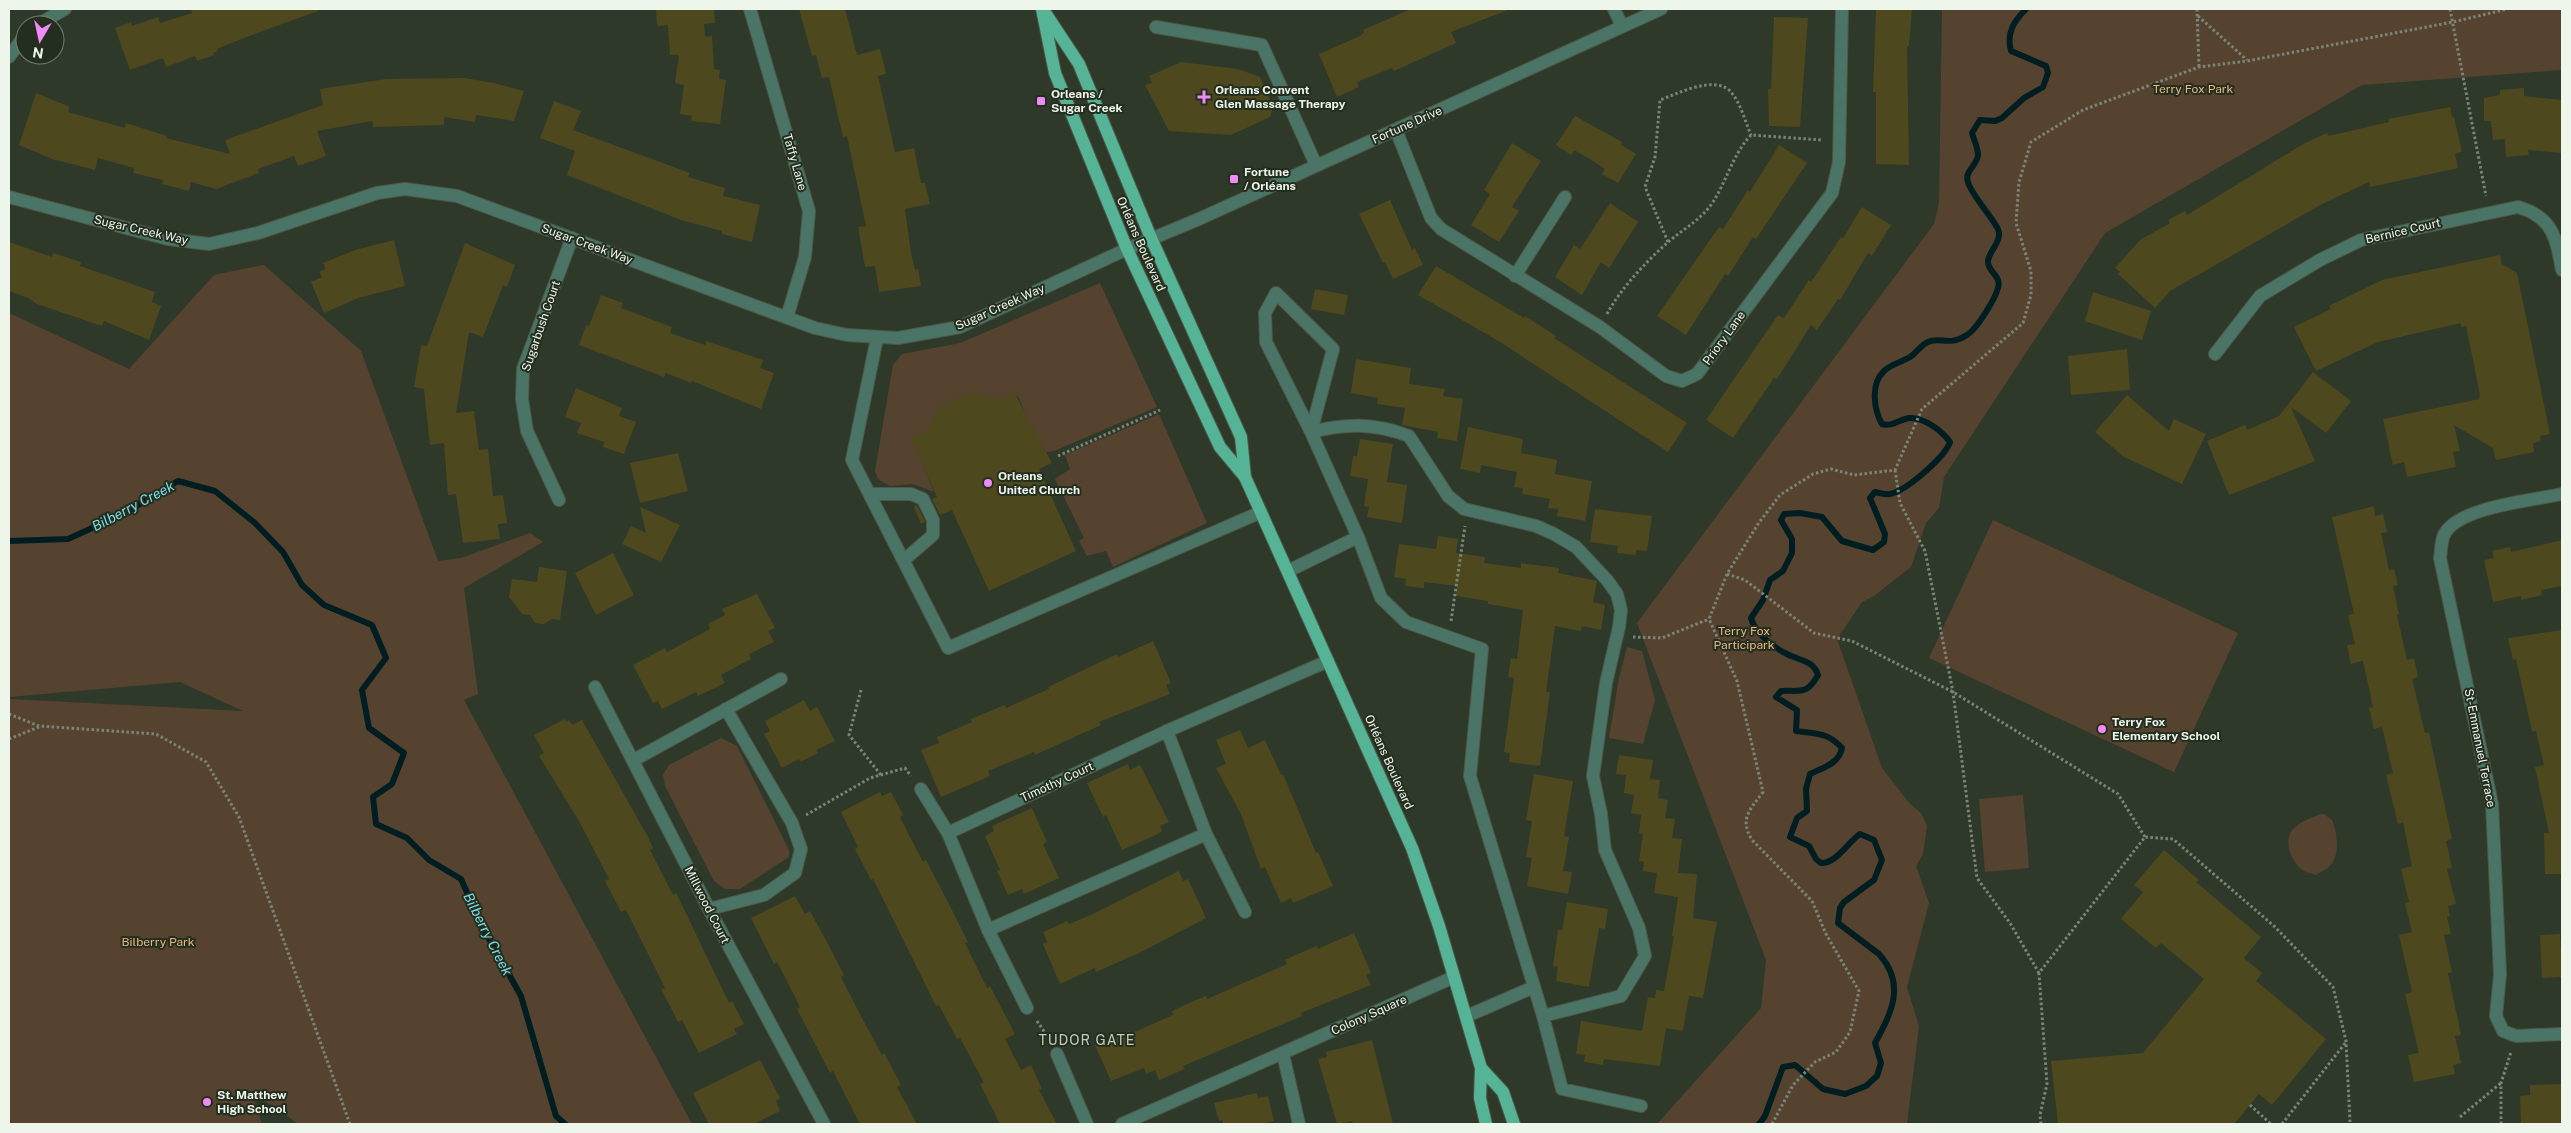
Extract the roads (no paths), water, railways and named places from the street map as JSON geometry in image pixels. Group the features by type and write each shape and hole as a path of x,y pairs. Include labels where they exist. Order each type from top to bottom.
{"main road":[{"name":"Orléans Boulevard","path":"1042,9 1079,64 1152,238 1241,437 1245,477"},
{"name":"Orléans Boulevard","path":"1042,9 1055,73 1126,249 1220,446 1245,477 1412,848 1440,926 1481,1068 1480,1098 1486,1124"},
{"name":"Orléans Boulevard","path":"1481,1068 1503,1092 1514,1124"}],"street":[{"name":"Taffy Lane","path":"750,9 808,211 805,257 787,318"},
{"path":"1614,9 1622,26"},
{"name":"Fortune Drive","path":"1152,238 1316,166 1661,9"},
{"name":"Priory Lane","path":"1396,130 1431,218 1440,229 1600,327 1666,376 1682,381 1697,374 1832,193 1838,169 1842,9"},
{"path":"1156,27 1262,46 1316,166"},
{"name":"Sugar Creek Way","path":"9,197 168,238 209,244 258,233 377,193 405,190 432,191 457,196 815,328 846,335 877,338 908,337 960,327 1152,238"},
{"path":"1515,276 1565,197"},
{"name":"Bernice Court","path":"2215,354 2260,296 2320,260 2361,240 2518,207 2532,211 2548,223 2557,245 2562,270"},
{"name":"Sugarbush Court","path":"559,500 527,431 522,400 523,369 572,238"},
{"path":"1310,432 1333,349 1276,293 1265,313 1266,342 1358,537 1380,598 1406,622 1482,648 1470,776 1543,1016 1562,1089 1641,1106"},
{"path":"877,338 852,460 948,648 1261,512"},
{"path":"1310,432 1339,424 1371,426 1393,430 1409,436 1448,496 1469,510 1536,526 1576,547 1607,580 1617,594 1621,610 1606,683 1593,776 1601,814 1605,850 1639,928 1645,956 1621,996 1543,1016"},
{"path":"870,494 911,494 923,499 933,520 933,535 904,560"},
{"name":"St-Emmanuel Terrace","path":"2562,494 2471,513 2456,522 2444,535 2440,558 2492,804 2500,974 2496,1016 2503,1031 2516,1036 2562,1034"},
{"path":"1288,571 1358,537"},
{"name":"Timothy Court","path":"948,833 1166,731 1328,661"},
{"path":"634,760 781,679"},
{"name":"Millwood Court","path":"595,687 821,1123"},
{"path":"709,909 764,895 795,873 802,849 792,823 726,709"},
{"path":"1166,731 1206,834 1245,912"},
{"path":"921,789 948,833 988,930 1027,1008"},
{"path":"988,930 1206,834"},
{"name":"Colony Square","path":"1122,1124 1454,977"},
{"path":"1467,1016 1534,987"},
{"path":"1057,1054 1087,1124"},
{"path":"1283,1054 1299,1124"}],"waterway":[{"path":"1759,1124 1765,1116 1783,1067 1795,1065 1823,1089 1845,1094 1866,1086 1877,1076 1881,1063 1875,1043 1891,1009 1894,987 1892,976 1879,954 1838,923 1840,908 1844,902 1874,880 1882,860 1874,840 1860,834 1832,860 1821,863 1816,859 1809,846 1790,837 1797,818 1807,811 1806,789 1810,774 1834,762 1842,748 1826,736 1796,731 1797,710 1776,697 1781,691 1807,689 1818,675 1813,666 1806,661 1787,654 1771,644 1756,629 1751,618 1763,600 1770,580 1783,571 1792,553 1792,539 1781,520 1784,514 1800,513 1822,517 1842,541 1873,550 1884,542 1885,534 1870,498 1875,492 1890,494 1905,487 1924,473 1941,456 1950,442 1937,429 1915,418 1905,419 1892,424 1882,424 1875,405 1875,390 1884,371 1910,357 1925,343 1932,340 1955,340 1971,332 1990,306 1998,288 1998,280 1988,265 1990,254 1998,241 1998,229 1970,188 1967,178 1978,155 1972,133 1980,120 1995,121 2002,118 2024,98 2043,87 2048,73 2046,66 2011,51 2010,33 2018,18 2026,9"},
{"name":"Bilberry Creek","path":"9,541 68,539 125,513 178,481 215,491 255,523 283,552 302,585 324,605 372,625 386,658 362,690 369,728 404,753 392,784 373,797 376,824 407,838 429,860 461,879 483,928 521,996 556,1116 565,1124"}],"place":[{"name":"Orleans Convent Glen Massage Therapy","path":"1204,97"},
{"name":"Orleans / Sugar Creek","path":"1041,101"},
{"name":"Fortune / Orléans","path":"1234,179"},
{"name":"Orleans United Church","path":"988,483"},
{"name":"Terry Fox Elementary School","path":"2102,729"},
{"name":"St. Matthew High School","path":"207,1102"}],"district":[{"name":"TUDOR GATE","path":"1087,1040"}],"park label":[{"name":"Terry Fox Park","path":"2193,89"},
{"name":"Terry Fox Participark","path":"1744,638"},
{"name":"Bilberry Park","path":"158,942"}]}
